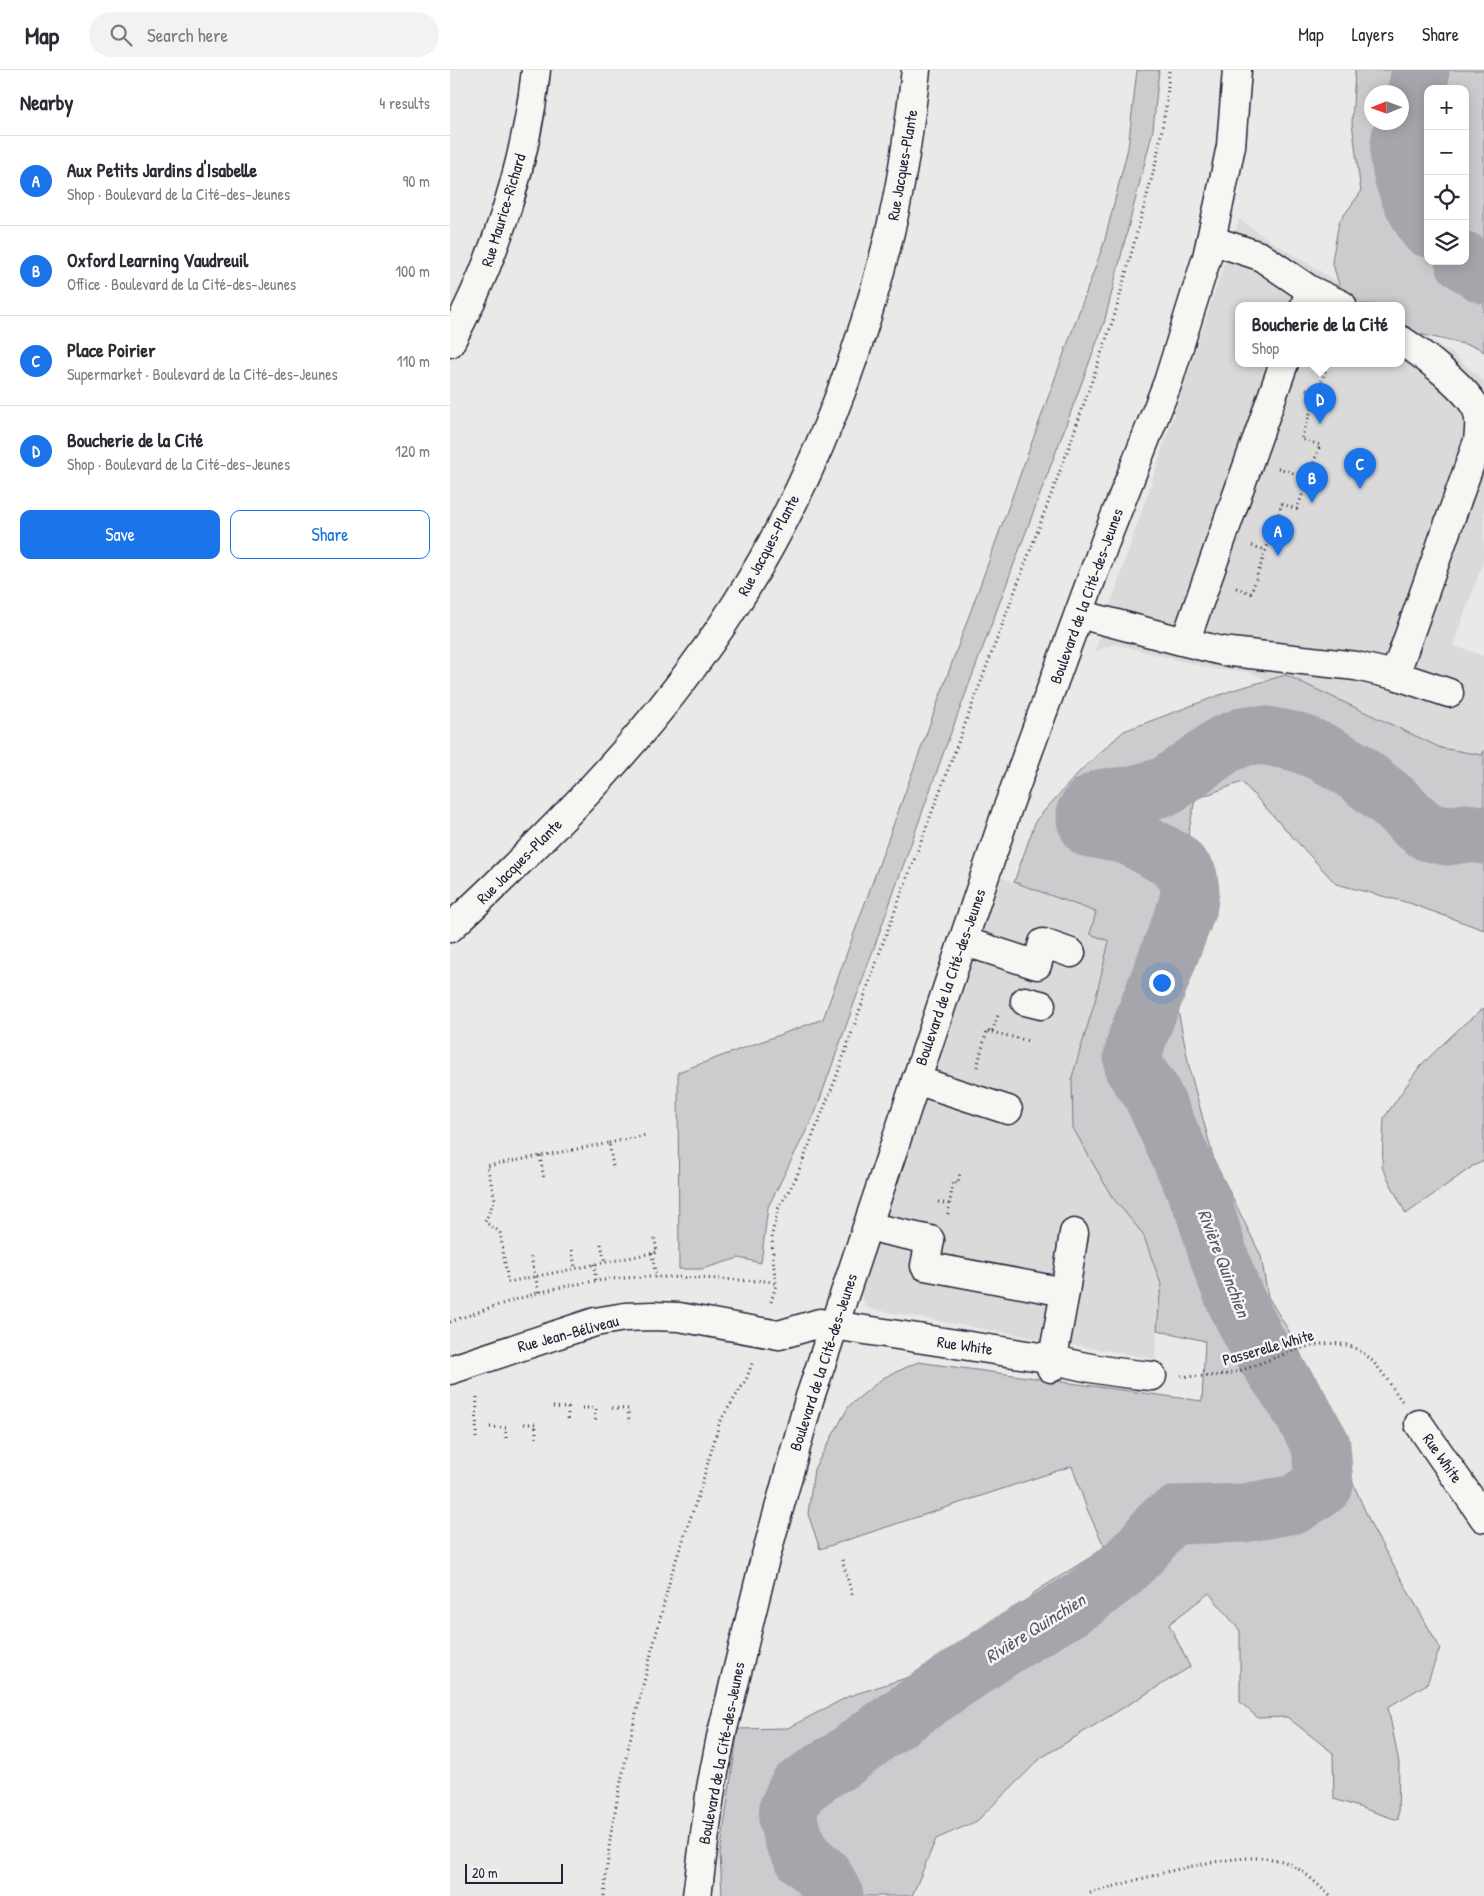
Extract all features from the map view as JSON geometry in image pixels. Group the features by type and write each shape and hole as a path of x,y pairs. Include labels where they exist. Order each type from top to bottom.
{"street":[{"name":"Rue Maurice-Richard","path":"450,343 491,256 506,208 526,131 536,70"},
{"name":"Rue Jacques-Plante","path":"450,928 579,802 626,750 699,657 736,604 763,557 810,466 847,377 867,318 893,218 908,137 916,70"},
{"name":"Boulevard de la Cité-des-Jeunes","path":"697,1896 711,1788 730,1700 767,1550 809,1400 1008,807 1105,542 1168,382 1211,240 1231,146 1237,70"},
{"path":"1211,240 1260,256 1308,298 1327,302"},
{"path":"1395,675 1478,441 1479,422 1477,409 1469,398 1422,353 1405,342"},
{"path":"1185,642 1283,367"},
{"path":"1079,614 1222,651 1356,666 1395,675 1449,693"},
{"path":"963,941 1037,965 1043,943 1071,952"},
{"path":"916,1080 1008,1110"},
{"path":"868,1225 930,1240 925,1266 1065,1292"},
{"path":"1052,1363 1074,1233"},
{"name":"Rue Jean-Béliveau","path":"450,1370 584,1325 625,1317 679,1317 779,1335"},
{"name":"Rue White","path":"779,1335 820,1324 833,1325 1052,1363 1164,1376"},
{"name":"Rue White","path":"1419,1424 1484,1518"}],"path":[{"path":"776,1285 772,1259 772,1234 778,1208 795,1180 830,1093 887,931 1069,447 1115,314 1156,162 1167,101 1168,70"},
{"path":"1251,593 1282,504 1297,509 1320,445 1301,439 1327,367"},
{"path":"992,1032 999,1010"},
{"path":"980,1071 976,1070 987,1030 1029,1041"},
{"path":"646,1135 487,1166 494,1199 484,1222 500,1232 508,1282 657,1252 654,1234"},
{"path":"609,1143 613,1166"},
{"path":"540,1156 544,1179"},
{"path":"947,1221 953,1182 958,1183 960,1172"},
{"path":"938,1202 949,1204"},
{"path":"601,1244 605,1262"},
{"path":"572,1250 575,1268"},
{"path":"652,1253 656,1278"},
{"path":"532,1257 539,1293"},
{"path":"594,1264 596,1281"},
{"name":"Passerelle White","path":"1164,1376 1196,1377 1227,1374 1302,1348 1330,1344 1344,1345 1358,1349 1368,1356 1419,1424"},
{"path":"604,1896 610,1839 620,1786 638,1704 672,1572 700,1490 720,1421 746,1380"},
{"path":"476,1438 477,1393"},
{"path":"553,1407 568,1408 568,1422"},
{"path":"582,1408 596,1408 596,1423"},
{"path":"612,1408 628,1409 629,1423"},
{"path":"524,1424 536,1424 536,1439"},
{"path":"490,1427 506,1428 506,1438"},
{"path":"842,1560 853,1597"},
{"path":"1090,1893 1186,1868 1223,1861 1256,1858 1284,1862 1306,1873 1330,1896"}],"shaded area":[{"path":"1137,70 1159,70 1153,130 1104,323 943,754 815,1113 768,1207 761,1263 739,1258 702,1269 679,1269 678,1072 823,1019 1104,243 1128,148"},
{"path":"1355,70 1484,70 1484,352 1477,347 1405,331 1405,302 1344,302 1332,261 1339,222 1361,192 1352,123"},
{"path":"1239,219 1370,302 1235,302 1235,367 1405,367 1405,324 1452,353 1484,381 1484,560 1453,645 1484,656 1484,746 1477,765 1248,672 1217,670 1114,644 1095,651"},
{"path":"1286,675 1441,748 1482,755 1484,750 1484,930 1409,903 1336,884 1242,782 1195,799 1186,846 1208,863 1210,929 1176,1000 1190,1071 1214,1160 1261,1256 1268,1297 1294,1339 1373,1529 1440,1648 1427,1684 1388,1707 1399,1763 1398,1820 1334,1799 1333,1753 1287,1717 1258,1718 1240,1702 1240,1631 1209,1593 1169,1624 1190,1667 1041,1758 977,1821 936,1839 912,1896 722,1896 720,1854 738,1729 788,1728 849,1696 919,1674 962,1640 1000,1625 1035,1592 1105,1548 1087,1509 1072,1466 820,1549 808,1514 814,1469 849,1406 883,1378 918,1362 1202,1401 1205,1341 1157,1330 1161,1284 1143,1234 1112,1197 1073,1128 1072,1077 1095,1001 1109,941 1090,934 1096,912 1014,882 1036,820 1081,770 1124,731 1233,690"},
{"path":"1000,877 1096,912 1109,940 1095,1001 1072,1077 1112,1197 1143,1234 1161,1284 1155,1359 876,1310 866,1307 859,1289 964,974"},
{"path":"1484,1008 1484,1161 1473,1166 1406,1214 1382,1167 1384,1118 1420,1066 1464,1024"}],"waterway":[{"name":"Rivière Quinchien","path":"1420,70 1416,95 1402,133 1400,157 1405,182 1424,221"},
{"name":"Rivière Quinchien","path":"1469,264 1484,274"},
{"name":"Rivière Quinchien","path":"834,1896 823,1875 803,1857 793,1838 788,1820 789,1807 797,1789 842,1760 876,1734 1005,1646 1081,1601 1120,1571 1142,1549 1163,1523 1177,1515 1244,1513 1295,1504 1324,1485 1321,1445 1297,1402 1257,1343 1237,1303 1223,1269 1204,1208 1151,1092 1134,1068 1133,1057 1137,1039 1188,905 1190,891 1188,877 1175,861 1128,835 1090,828 1086,820 1086,812 1092,804 1104,798 1130,796 1166,786 1225,744 1248,735 1267,736 1297,742 1324,753 1352,769 1393,801 1428,832 1447,836 1466,833 1484,835"}],"place":[{"name":"Boucherie de la Cité","path":"1320,424"},
{"name":"Place Poirier","path":"1360,489"},
{"name":"Oxford Learning Vaudreuil","path":"1312,503"},
{"name":"Aux Petits Jardins d'Isabelle","path":"1278,556"}]}
